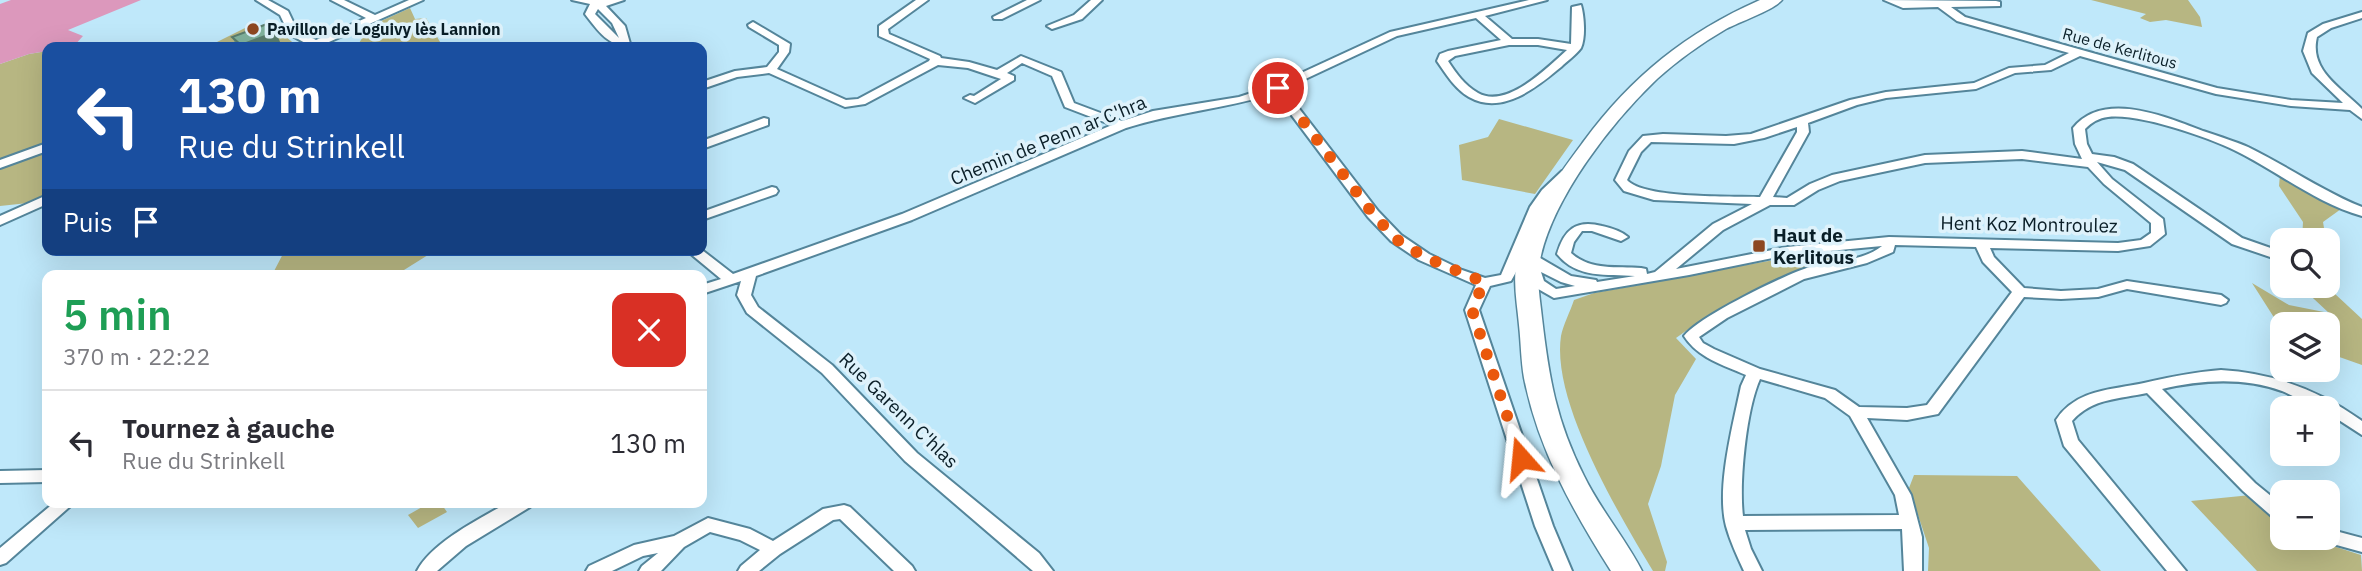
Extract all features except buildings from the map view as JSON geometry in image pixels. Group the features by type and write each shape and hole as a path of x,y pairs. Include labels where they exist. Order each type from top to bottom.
{"main road":[{"path":"1627,571 1573,485 1549,428 1536,374 1526,284 1530,258 1550,208 1615,112 1640,84 1668,59 1715,28 1774,0"}],"street":[{"path":"261,0 284,13 293,32 307,42"},
{"path":"336,0 376,19"},
{"path":"321,42 418,0"},
{"path":"568,0 578,3 620,42"},
{"path":"577,0 596,3 619,0"},
{"path":"923,0 883,28 884,36 936,60 969,65 1010,78 975,100 970,98"},
{"path":"998,17 1035,0"},
{"path":"1052,26 1078,17 1097,0"},
{"name":"Chemin de Penn ar C'hra","path":"707,288 907,218 1122,125 1153,116 1241,100 1278,88 1394,34 1542,0"},
{"path":"1889,0 1903,5 1996,4"},
{"path":"590,14 596,3"},
{"path":"596,3 616,19 624,33 625,42"},
{"name":"Rue de Kerlitous","path":"1940,4 1961,19 2245,97 2358,111"},
{"path":"1575,48 1548,43 1509,42 1452,53 1444,56 1442,61 1472,95 1480,99 1500,101 1517,93 1575,48 1578,40 1577,7"},
{"path":"1478,15 1509,42"},
{"path":"2358,111 2316,71 2308,51 2312,35 2327,26 2362,15"},
{"path":"753,25 785,44 784,52 770,70"},
{"path":"2080,52 2047,68 2013,70 1976,86 1886,95 1737,140 1660,137 1647,139 1640,145 1621,180 1628,188 1654,196 1712,196 1789,202 1836,178 1925,159 2022,155 2090,161 2110,160 2129,167 2237,241 2270,253"},
{"path":"999,74 1021,59 1057,74 1069,105 1122,125"},
{"path":"707,84 736,75 770,70 845,104 861,102 936,60"},
{"path":"1278,88 1373,214 1396,239 1424,257 1484,282 1506,278 1514,266 1524,231 1543,193 1578,164"},
{"path":"2090,161 2079,144 2079,128 2088,119 2106,113 2142,116 2232,145 2326,197 2362,212"},
{"path":"1766,202 1767,193 1803,132 1802,121"},
{"path":"707,143 764,122"},
{"path":"0,163 42,149"},
{"name":"Hent Koz Montroulez","path":"1530,304 1554,294 1787,251 1889,241 2118,247 2145,243 2158,234 2158,222 2090,161"},
{"path":"707,214 772,191"},
{"path":"0,221 42,201"},
{"path":"1621,237 1586,226 1574,229 1566,239 1564,254 1571,262 1587,269 1663,275 1718,227 1766,202"},
{"path":"1889,241 1888,250 1874,258 1839,263 1795,276 1757,298 1712,318 1691,336 1698,346 1709,353 1755,373 1830,394 1856,412 1903,495 1913,537 1913,571"},
{"path":"1981,242 1988,259 2020,292 2061,295 2098,293 2127,285 2221,300"},
{"path":"701,256 730,279"},
{"path":"1530,258 1538,283 1554,294"},
{"name":"Hent Koz Montroulez","path":"1530,258 1558,277 1579,283 1619,282"},
{"name":"Rue Garenn C'hlas","path":"751,272 744,295 752,310 827,369 911,457 1044,571"},
{"path":"1484,282 1472,310 1544,526 1563,571"},
{"path":"1856,412 1907,414 1932,410 2020,292"},
{"path":"1753,571 1733,523 1731,491 1749,386 1755,373"},
{"path":"2177,571 2070,442 2064,420 2075,405 2102,396 2195,377 2228,375 2258,378 2286,386 2322,402 2362,429"},
{"path":"2151,387 2249,487 2270,505"},
{"path":"0,477 42,476"},
{"path":"0,558 60,508"},
{"path":"426,571 471,532 513,508"},
{"path":"747,571 774,549 829,514 845,512 906,571"},
{"path":"1733,523 1909,522"},
{"path":"595,571 640,550 678,542 708,525 744,534 774,549"},
{"path":"2340,539 2362,545"},
{"path":"648,571 663,560 678,542"}],"shaded area":[{"path":"11,0 141,0 68,30 83,36 78,42 42,42 42,52 0,64 0,4"},
{"path":"2091,0 2188,0 2200,17 2202,27 2166,20 2150,22 2140,18 2146,14"},
{"path":"410,8 415,19 426,18 440,42 360,42 370,26"},
{"path":"251,25 272,32 278,30 292,42 217,42"},
{"path":"42,52 42,202 0,206 0,64"},
{"path":"1499,119 1573,140 1535,194 1462,180 1459,145 1488,137"},
{"path":"2280,174 2341,209 2323,222 2324,228 2303,228 2303,222 2279,186"},
{"path":"1836,250 1836,257 1753,291 1676,338 1696,359 1675,395 1661,466 1648,504 1667,562 1665,571 1653,571 1591,458 1567,393 1561,363 1561,336 1574,300 1594,293"},
{"path":"282,256 426,256 404,270 275,270"},
{"path":"2252,283 2270,294 2270,298 2277,298 2289,305 2324,312 2271,312"},
{"path":"2313,298 2339,298 2362,319 2362,365 2340,357 2340,312 2328,312"},
{"path":"1914,475 2017,476 2101,571 1928,571 1929,548 1909,488"},
{"path":"2251,495 2270,512 2270,550 2340,548 2361,555 2362,571 2257,571 2191,501"},
{"path":"420,508 444,508 447,512 418,528 408,515"}],"place":[{"name":"Pavillon de Loguivy lès Lannion","path":"253,29"},
{"name":"Haut de Kerlitous","path":"1759,246"}],"route":[{"path":"1278,88 1373,214 1396,239 1424,257 1484,282 1472,310 1521,458"}]}
